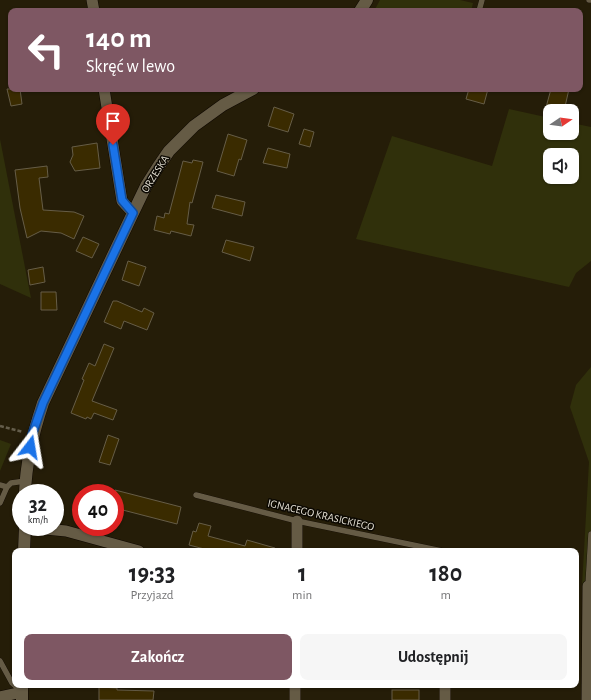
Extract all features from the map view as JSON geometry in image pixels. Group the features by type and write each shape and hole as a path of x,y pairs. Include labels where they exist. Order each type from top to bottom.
{"street":[{"path":"104,92 122,200 133,213"},
{"name":"ORZESKA","path":"25,484 32,435 43,403 146,186 170,151 194,126 208,115 248,92"},
{"path":"297,521 297,548"},
{"path":"64,531 128,548"},
{"path":"24,548 25,536"},
{"path":"587,700 590,586"},
{"path":"295,688 295,700"},
{"path":"445,688 445,700"},
{"path":"0,697 22,692"}],"lane":[{"path":"0,503 7,488 11,483 14,484"},
{"path":"0,485 7,488"},
{"name":"IGNACEGO KRASICKIEGO","path":"196,495 297,521 428,548"},
{"path":"590,586 591,534"},
{"path":"0,661 12,683"}],"path":[{"path":"0,426 32,435"}],"shaded area":[{"path":"380,0 460,0 473,3 472,8 376,8"},
{"path":"509,109 543,116 543,140 579,140 579,124 591,127 591,261 576,273 569,287 356,239 392,136 492,166"},
{"path":"0,139 31,298 0,284"},
{"path":"591,367 591,587 582,586 589,462 570,407 576,385"},
{"path":"0,440 11,444 0,471"}],"building":[{"path":"7,89 8,92 20,92 22,104 11,106"},
{"path":"468,92 487,92 484,104 466,99"},
{"path":"550,92 568,92 566,104 547,104"},
{"path":"274,107 294,114 288,132 268,126"},
{"path":"304,129 314,132 310,147 299,144"},
{"path":"228,134 247,140 234,176 217,171"},
{"path":"97,143 100,168 75,171 70,162 73,155 72,147"},
{"path":"268,148 290,154 287,168 263,163"},
{"path":"193,160 203,162 192,203 190,202 187,224 194,225 191,236 171,231 170,234 154,230 157,216 164,218 165,213 169,214 183,161 192,163"},
{"path":"47,166 48,177 39,178 43,210 74,212 84,216 74,239 61,233 41,231 27,238 20,208 15,170"},
{"path":"216,195 245,202 242,216 212,208"},
{"path":"83,237 99,244 92,258 76,251"},
{"path":"226,240 254,247 250,261 222,252"},
{"path":"128,261 146,267 139,286 122,280"},
{"path":"43,267 45,282 30,285 28,270"},
{"path":"41,292 56,292 57,310 41,310"},
{"path":"113,301 117,301 142,312 144,308 154,313 147,330 124,321 121,329 104,322"},
{"path":"104,344 114,348 92,401 117,410 113,420 94,413 91,419 87,417 86,419 71,413 89,363 95,366"},
{"path":"108,435 119,439 110,465 99,462"},
{"path":"124,492 181,507 177,524 124,510"},
{"path":"199,523 211,526 208,536 245,546 247,540 275,548 200,548 189,545 193,531 196,532"},
{"path":"99,688 154,691 153,700 99,700"},
{"path":"392,690 419,690 419,700 392,700"}],"route":[{"path":"30,447 32,435 43,403 133,213 122,200 113,145"}]}
